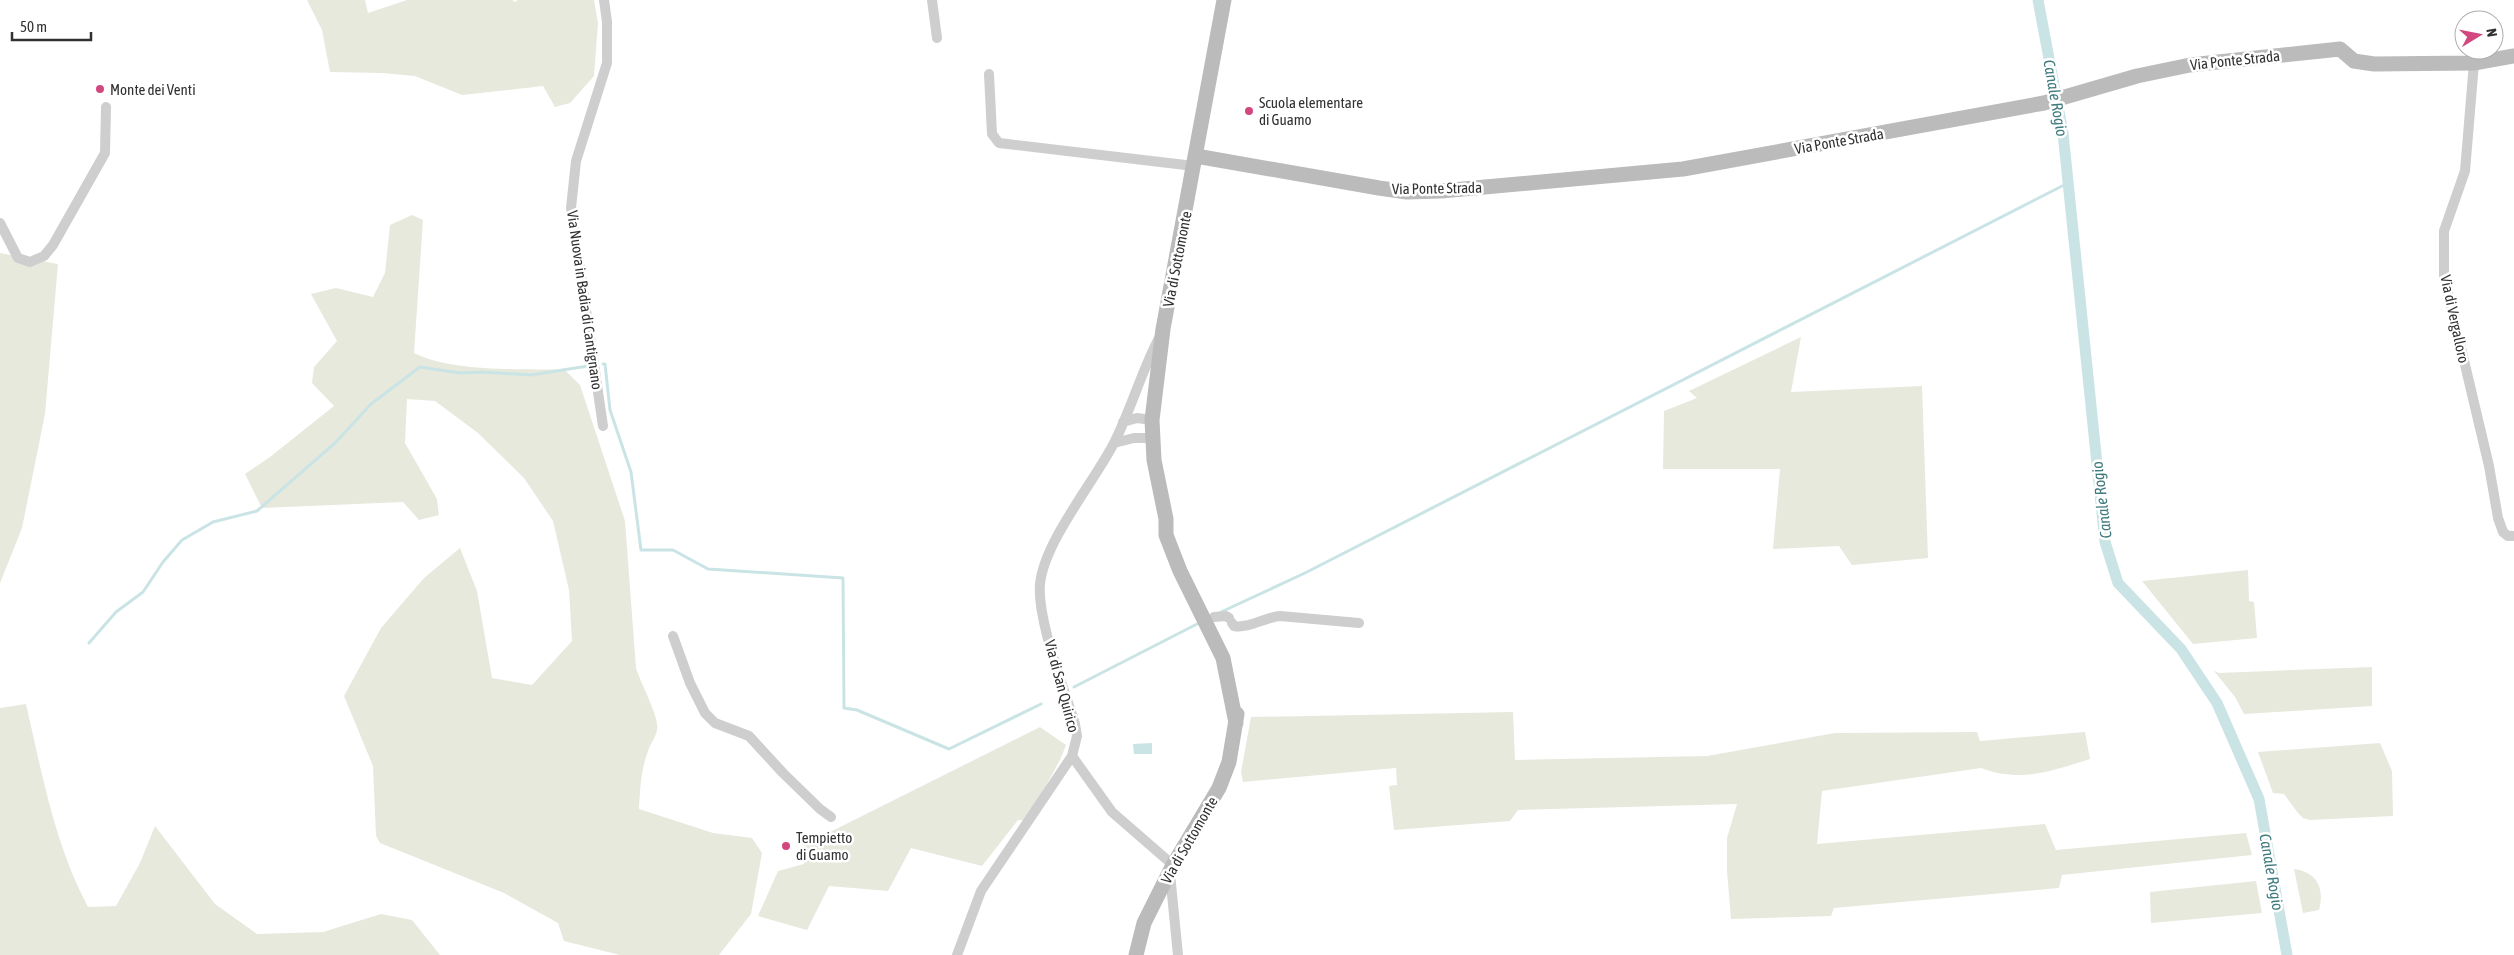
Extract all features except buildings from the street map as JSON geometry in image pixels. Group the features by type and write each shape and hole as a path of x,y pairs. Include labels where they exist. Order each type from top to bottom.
{"street":[{"name":"Via Nuova in Badia di Cantignano","path":"603,426 572,208 576,161 607,62 607,22 604,0"},
{"path":"932,0 937,38"},
{"name":"Via di Sottomonte","path":"1224,0 1163,331 1152,420 1152,438 1156,477 1166,519 1166,534 1176,563 1223,658 1236,722"},
{"name":"Via Ponte Strada","path":"1195,161 1407,192 1441,191 1683,169 2044,103 2137,76 2190,64 2340,49 2354,61 2374,64 2474,63 2514,56"},
{"name":"Via di Vergalloro","path":"2474,63 2465,171 2444,232 2444,276 2489,466 2498,518 2503,532 2508,536 2514,536"},
{"path":"988,74 992,134 1000,143 1195,161"},
{"path":"0,223 18,258 30,262 44,256 53,245 105,153 106,107"},
{"name":"Via di San Quirico","path":"957,955 982,891 1072,756 1077,736 1075,724 1052,649 1040,600 1040,582 1050,550 1114,443 1151,353 1163,331"},
{"path":"1123,422 1137,418 1152,420"},
{"path":"1114,443 1134,438 1152,438"},
{"name":"Via di Sottomonte","path":"1136,955 1144,923 1171,869 1219,788 1229,762 1239,701 1235,668 1225,619 1166,519"},
{"path":"1225,619 1234,626 1244,626 1269,617 1280,616 1358,623"},
{"path":"673,636 690,683 705,713 715,723 748,736 783,774 831,817"},
{"path":"1072,756 1112,812 1171,869 1178,955"}],"shaded area":[{"path":"307,0 365,0 368,13 407,0 512,0 515,2 518,0 594,0 598,23 594,76 570,103 555,107 543,86 462,95 415,76 330,72 322,30"},
{"path":"412,215 423,220 414,353 449,364 468,367 565,370 580,385 625,521 636,668 656,717 657,724 656,733 644,765 639,809 713,833 752,838 762,853 751,914 719,955 620,955 564,941 558,923 504,893 380,843 376,836 373,766 344,696 381,628 424,578 460,548 477,591 492,678 532,685 572,641 569,590 553,521 524,478 478,433 435,401 407,399 405,443 437,499 439,515 419,520 403,502 262,508 245,474 270,457 334,406 312,383 314,367 337,341 311,294 336,288 373,297 385,273 390,225"},
{"path":"0,253 58,264 45,414 22,528 0,583"},
{"path":"1801,337 1791,392 1922,386 1928,558 1852,565 1839,546 1773,549 1780,469 1663,469 1664,411 1697,398 1689,391"},
{"path":"2248,570 2249,601 2254,602 2257,638 2193,644 2142,581"},
{"path":"2372,667 2372,706 2244,714 2235,697 2214,671 2219,673"},
{"path":"26,704 50,807 66,858 88,907 116,906 140,863 155,826 215,904 257,934 323,932 381,914 412,920 440,955 0,955 0,708"},
{"path":"1513,712 1515,760 1707,756 1835,733 1977,732 1980,741 2085,732 2090,759 2036,774 2009,775 1981,768 1822,791 1817,844 2045,824 2056,850 2246,833 2252,855 2062,875 2059,888 1834,908 1831,916 1731,919 1727,871 1727,838 1737,804 1518,810 1510,821 1394,830 1389,786 1397,785 1396,768 1243,782 1241,772 1251,717"},
{"path":"1040,727 1066,745 1060,760 1027,820 1018,820 982,866 911,848 888,891 829,886 807,930 758,916 778,871 804,864 804,845"},
{"path":"2380,743 2392,771 2393,816 2310,820 2303,818 2284,794 2273,793 2258,752"},
{"path":"2294,869 2314,877 2320,888 2321,902 2319,910 2303,913"},
{"path":"2256,881 2262,913 2151,923 2150,892"}],"water":[{"path":"1152,743 1152,754 1134,754 1133,744"}],"waterway":[{"name":"Canale Rogio","path":"2038,0 2063,133 2105,542 2118,583 2181,649 2217,703 2259,799 2287,955"},
{"path":"1221,612 1305,573 2068,183"},
{"path":"603,364 605,364 610,410 631,472 641,550 673,550 708,569 843,578 844,708 857,710 949,749 1041,704"},
{"path":"89,643 116,612 143,592 163,562 182,540 213,522 257,511 335,443 371,404 420,367 460,373 484,372 531,375 588,366"},
{"path":"1074,687 1199,623"}],"place":[{"name":"Monte dei Venti","path":"100,89"},
{"name":"Scuola elementare di Guamo","path":"1249,111"},
{"name":"Tempietto di Guamo","path":"786,846"}]}
